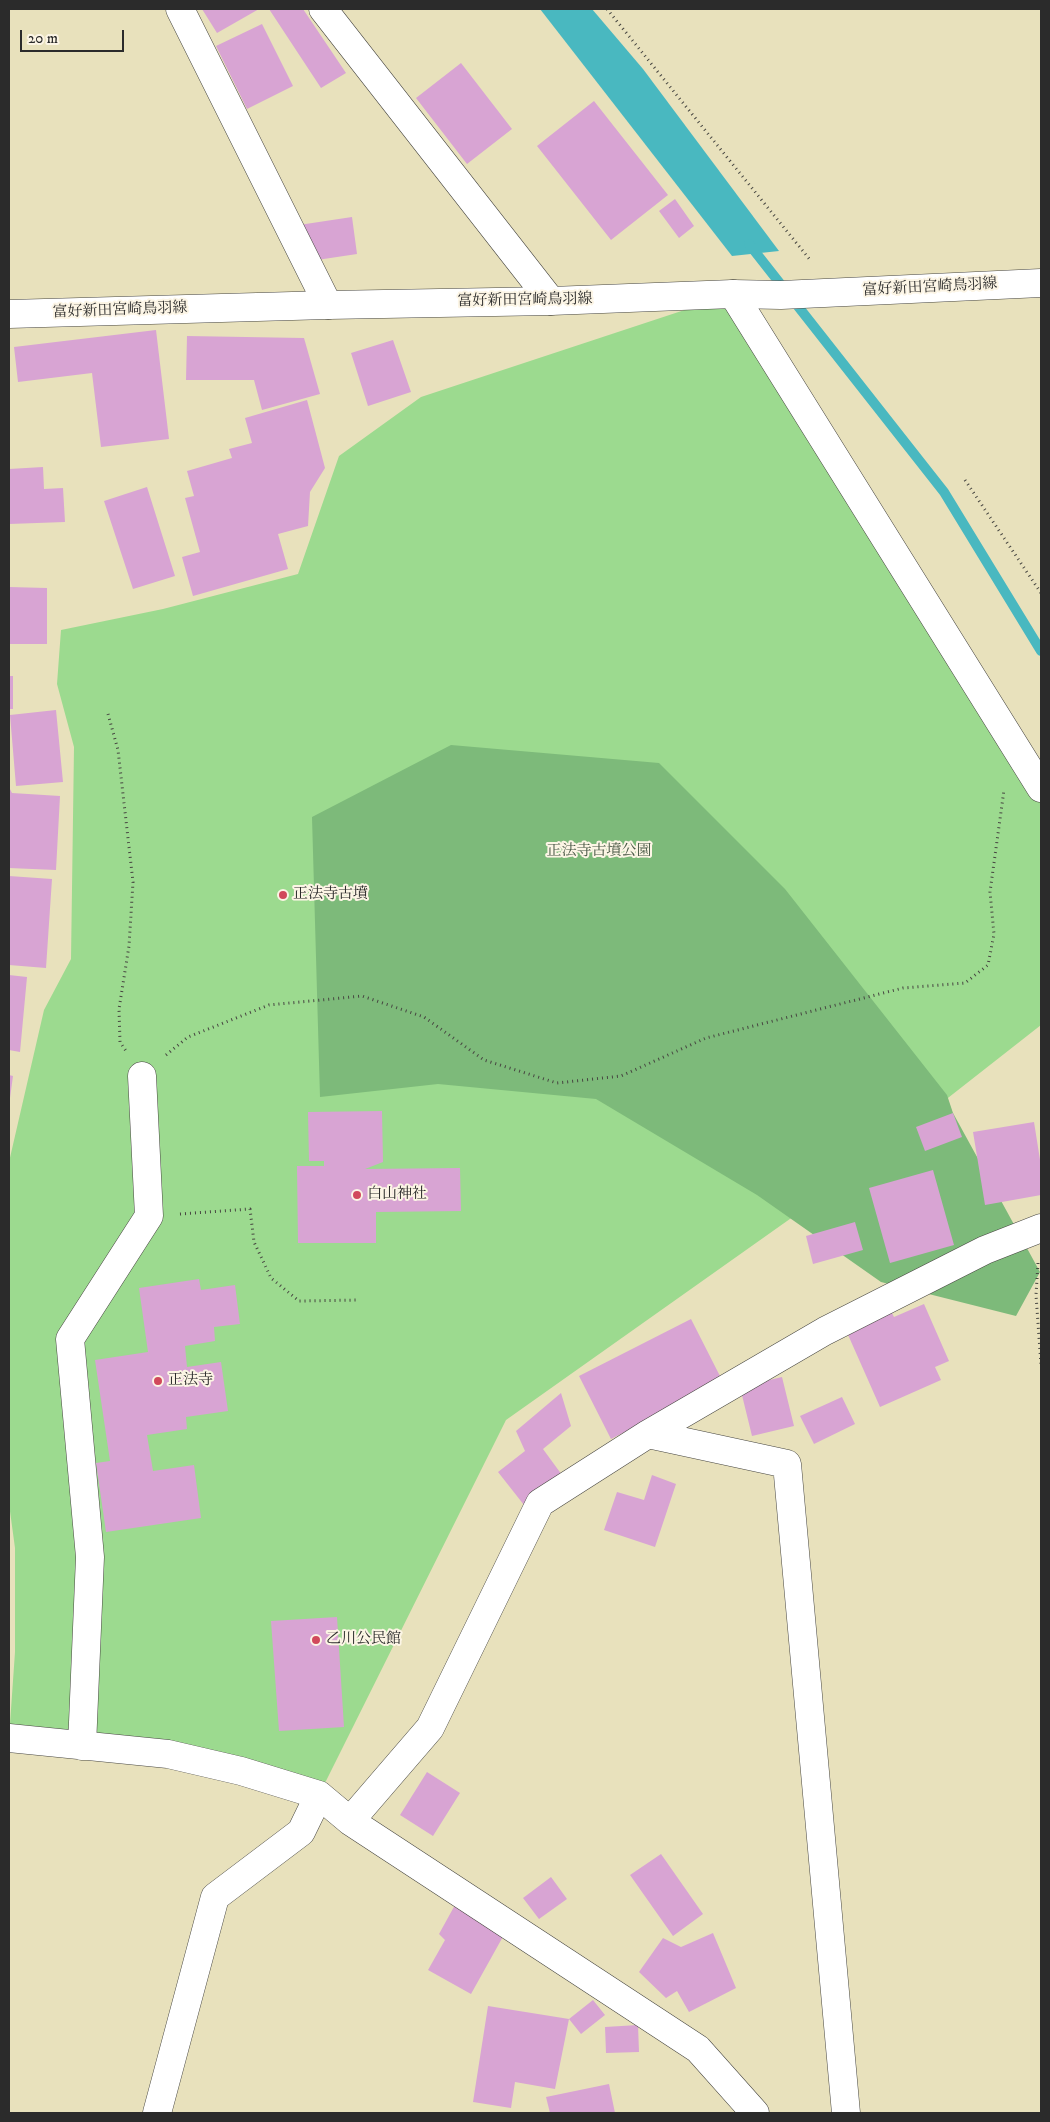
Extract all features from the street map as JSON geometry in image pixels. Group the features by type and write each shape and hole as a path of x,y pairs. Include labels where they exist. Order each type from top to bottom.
{"street":[{"path":"180,9 328,305"},
{"path":"323,9 550,301"},
{"name":"富好新田宮崎鳥羽線","path":"9,314 830,293 1041,283"},
{"path":"733,294 1041,788"},
{"path":"82,1746 90,1557 70,1339 150,1216 142,1076"},
{"path":"350,1821 430,1728 540,1503 648,1434 825,1331 986,1250 1040,1228"},
{"path":"648,1434 786,1464 846,2113"},
{"path":"9,1738 168,1754 242,1771 319,1795 350,1821 698,2049 755,2113"},
{"path":"157,2113 215,1897 301,1832 319,1795"}],"path":[{"path":"607,9 830,293"},
{"path":"965,480 1041,593"},
{"path":"1036,584 1041,583"},
{"path":"108,714 118,750 133,882 129,946 120,1010 120,1042 142,1076 188,1037 269,1005 362,996 424,1017 484,1060 556,1083 621,1076 706,1038 903,988 965,983 988,965 994,934 990,892 1004,787"},
{"path":"150,1216 250,1209 254,1242 271,1278 299,1301 358,1300"},
{"path":"1040,1228 1036,1295 1041,1364"}],"green space":[{"name":"正法寺古墳公園","path":"733,294 1041,788 1041,1025 828,1192 506,1420 319,1795 9,1738 15,1652 15,1548 9,1504 9,1162 44,1010 71,959 74,747 57,684 61,630 163,609 298,574 339,456 421,397"},
{"path":"451,745 659,763 785,889 947,1095 953,1113 1040,1272 1016,1316 881,1282 757,1195 596,1099 438,1084 320,1097 312,817"}],"water":[{"path":"540,9 592,9 643,69 779,251 732,256"}],"building":[{"path":"202,9 259,9 217,33"},
{"path":"269,9 303,9 346,73 321,88"},
{"path":"262,24 293,86 247,109 216,46"},
{"path":"461,63 512,129 467,164 416,98"},
{"path":"594,101 668,195 611,240 537,146"},
{"path":"675,199 694,226 679,238 659,211"},
{"path":"352,217 357,254 317,260 299,225"},
{"path":"156,330 169,439 101,447 92,373 18,382 14,347"},
{"path":"187,336 304,338 320,394 262,410 254,380 186,380"},
{"path":"393,340 411,392 368,406 351,353"},
{"path":"307,400 325,468 310,492 308,526 278,534 288,569 193,596 182,557 200,552 185,498 194,496 187,471 232,458 229,449 252,443 245,418"},
{"path":"43,467 44,489 63,488 65,522 9,524 9,469"},
{"path":"147,487 175,576 133,589 104,501"},
{"path":"9,587 47,588 47,644 9,644"},
{"path":"9,676 13,676 13,709 9,709"},
{"path":"56,710 63,782 16,786 10,715"},
{"path":"9,787 12,793 60,796 56,870 9,868"},
{"path":"9,876 52,879 46,968 9,965"},
{"path":"9,975 27,977 20,1052 9,1050"},
{"path":"9,1075 13,1076 10,1098 9,1098"},
{"name":"白山神社","path":"382,1111 383,1162 365,1169 460,1168 461,1211 376,1212 376,1243 298,1243 297,1166 324,1166 324,1161 309,1161 308,1112"},
{"path":"953,1113 962,1137 925,1151 916,1127"},
{"path":"1034,1122 1041,1166 1041,1195 985,1205 973,1132"},
{"path":"933,1170 954,1245 890,1263 869,1188"},
{"path":"855,1222 863,1250 813,1264 806,1236"},
{"name":"正法寺","path":"199,1279 201,1290 235,1285 240,1324 214,1327 215,1341 185,1346 187,1367 221,1362 228,1411 186,1417 187,1429 147,1435 153,1471 194,1465 201,1518 106,1532 96,1463 110,1461 95,1360 148,1352 139,1288"},
{"path":"924,1304 949,1361 935,1367 941,1380 880,1407 845,1328 889,1307 894,1317"},
{"path":"691,1319 723,1382 611,1439 579,1376"},
{"path":"782,1377 794,1426 752,1436 740,1387"},
{"path":"561,1393 571,1426 543,1449 562,1475 524,1505 498,1472 525,1451 516,1431"},
{"path":"842,1397 855,1424 814,1444 800,1416"},
{"path":"652,1475 676,1484 655,1547 604,1530 617,1492 644,1500"},
{"name":"乙川公民館","path":"337,1617 344,1727 279,1731 271,1621"},
{"path":"427,1772 460,1793 433,1836 400,1815"},
{"path":"661,1854 703,1914 673,1936 630,1875"},
{"path":"551,1877 567,1899 539,1919 523,1898"},
{"path":"455,1905 505,1933 471,1994 428,1970 445,1940 439,1934"},
{"path":"713,1933 736,1988 689,2012 677,1991 666,1998 639,1972 663,1938 681,1947"},
{"path":"593,2000 605,2015 581,2034 569,2019"},
{"path":"488,2006 569,2019 555,2089 515,2082 511,2108 473,2102"},
{"path":"638,2025 639,2052 606,2053 605,2027"},
{"path":"609,2084 615,2113 550,2113 546,2097"}],"waterway":[{"path":"749,244 944,492 1041,651"}],"place":[{"name":"正法寺古墳","path":"283,895"},
{"name":"白山神社","path":"357,1195"},
{"name":"正法寺","path":"158,1381"},
{"name":"乙川公民館","path":"316,1640"}]}
